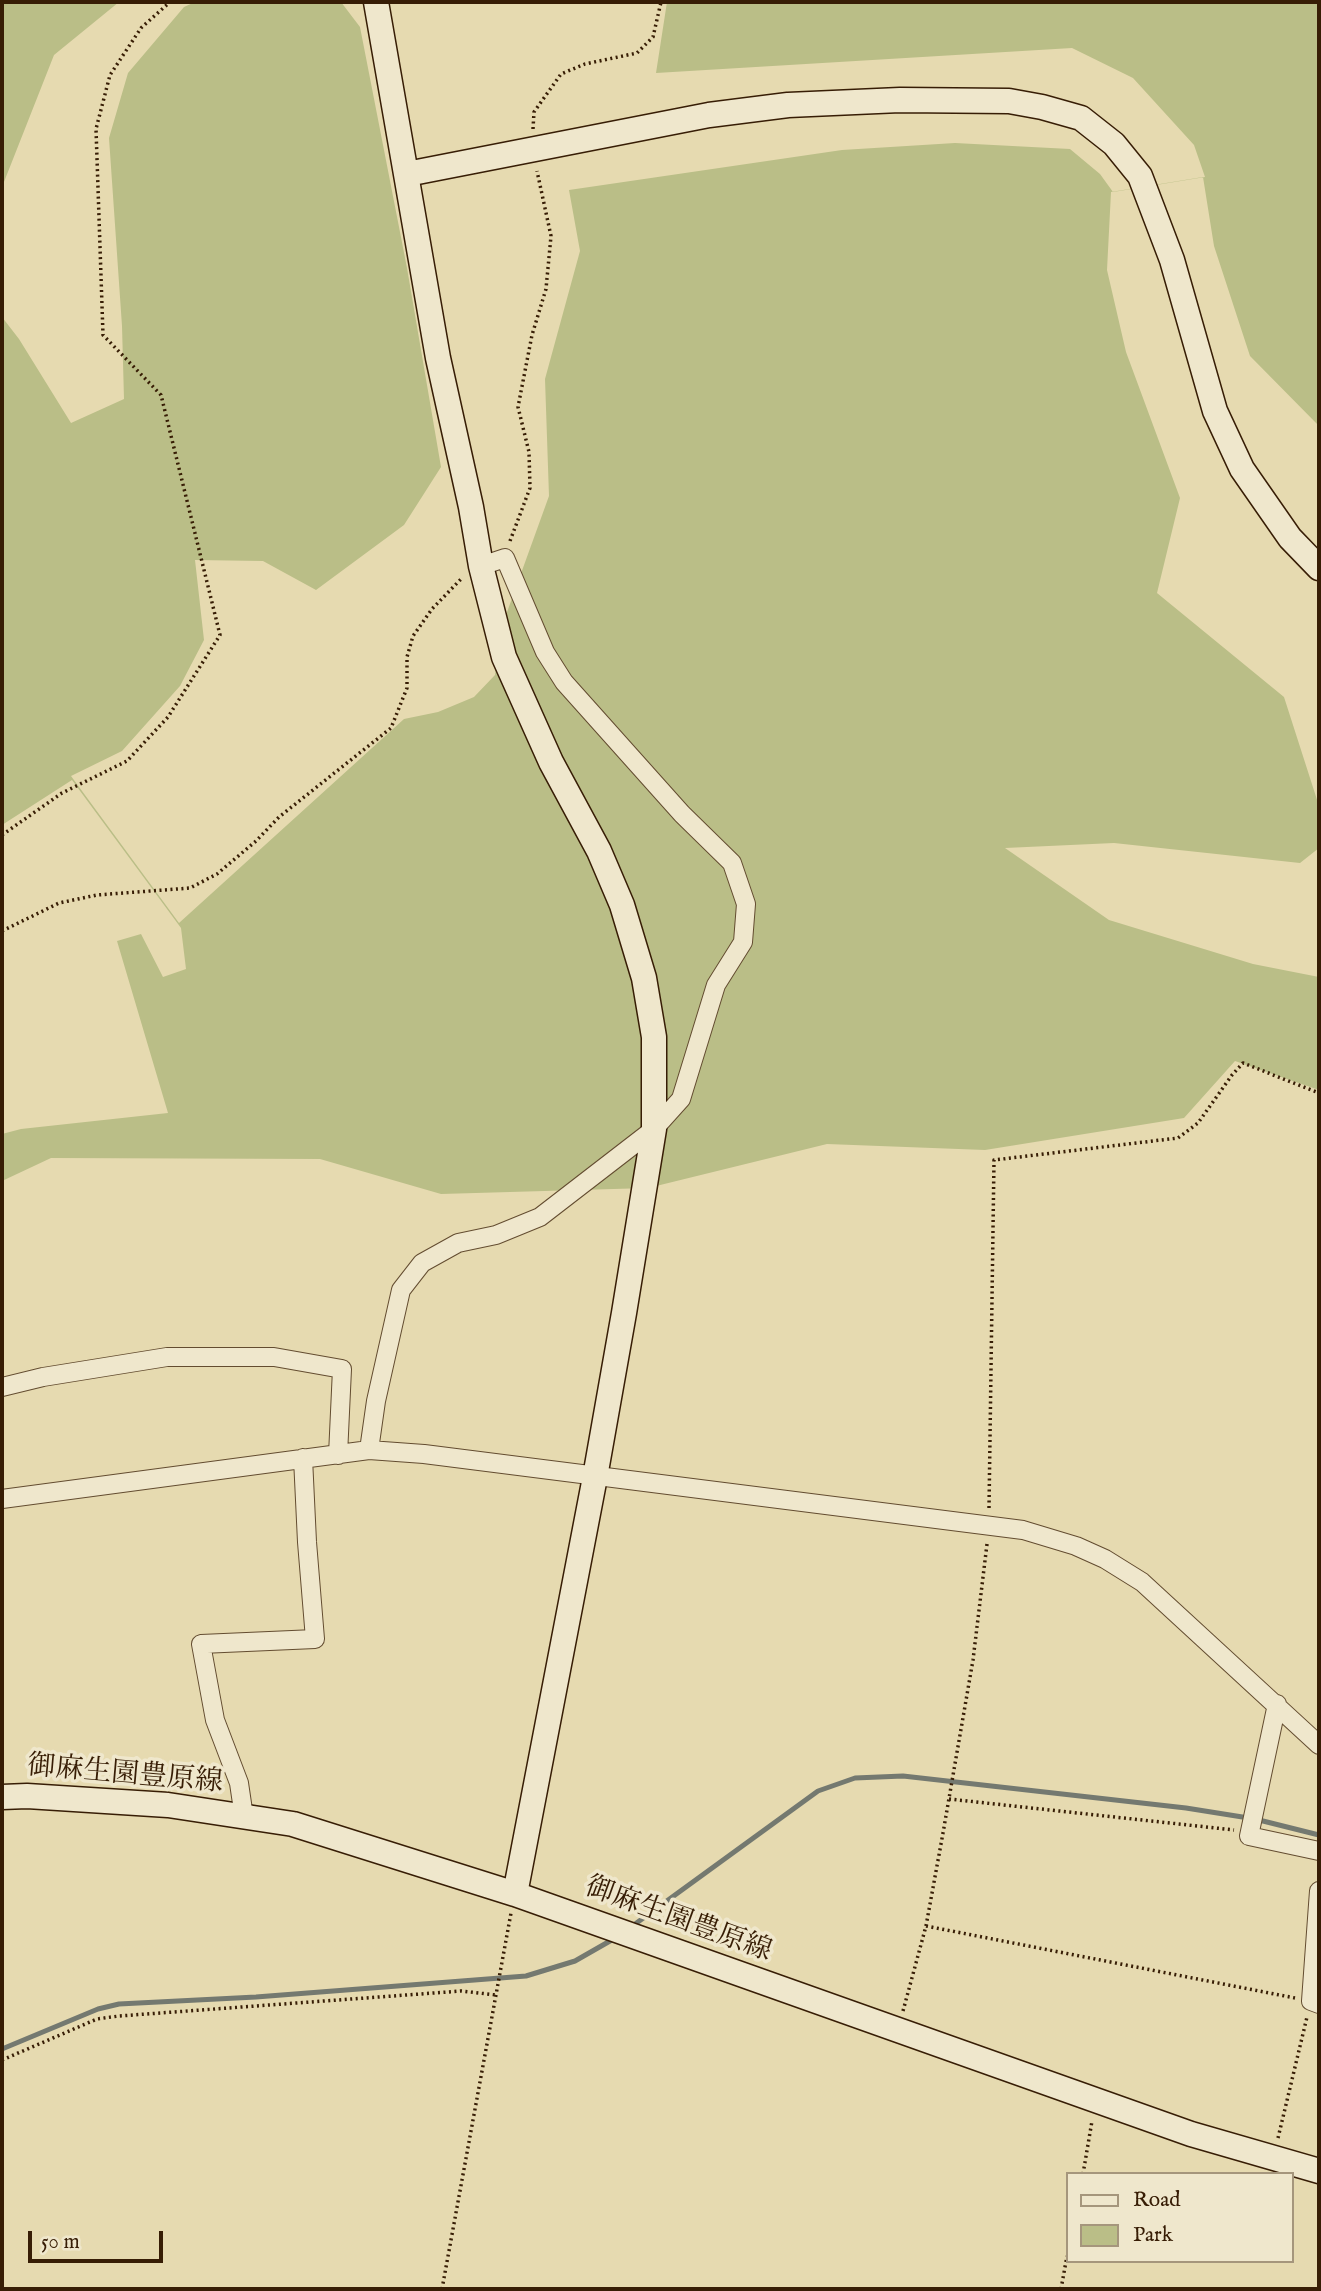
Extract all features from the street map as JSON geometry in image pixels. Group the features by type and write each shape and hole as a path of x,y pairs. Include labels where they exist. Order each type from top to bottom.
{"street":[{"path":"376,2 438,358 481,566 505,657 551,762 598,851 622,905 645,978 654,1037 654,1129 596,1478 515,1894"},
{"path":"407,174 709,115 788,105 900,100 1009,101 1082,118 1114,144 1140,176 1172,260 1215,411 1242,469 1290,538 1319,568"},
{"path":"369,1450 376,1401 401,1290 422,1263 457,1243 496,1235 540,1217 654,1129 681,1099 716,985 743,942 746,904 732,863 682,814 564,682 545,652 505,558 481,566"},
{"path":"2,1387 43,1377 167,1357 274,1357 342,1369 338,1455"},
{"path":"2,1499 369,1450 424,1454 596,1478 1023,1530 1049,1536 1105,1559 1124,1570 1161,1598 1319,1745"},
{"path":"244,1817 239,1783 215,1720 201,1644 315,1639 303,1458"},
{"path":"1277,1704 1249,1836 1319,1851"},
{"name":"御麻生園豊原線","path":"2,1797 27,1796 168,1805 293,1824 515,1894 1191,2134 1319,2171"},
{"path":"1315,2002 1319,1891"}],"path":[{"path":"2,835 62,793 127,761 168,717 220,635 161,396 103,335 96,129 110,75 141,28 170,2"},
{"path":"505,558 513,526 530,488 529,452 518,407 532,335 546,289"},
{"path":"2,930 59,903 97,895 190,888 217,874 256,841 279,817 391,728 407,688 407,657 413,636 432,609 460,580 481,566"},
{"path":"898,2031 926,1926 955,1769 973,1660 989,1526 994,1160 1178,1138 1198,1123 1232,1074 1243,1063 1319,1093"},
{"path":"949,1799 1252,1823"},
{"path":"442,2289 515,1894"},
{"path":"926,1926 1315,2002 1273,2158"},
{"path":"2,2060 97,2019 119,2015 461,1991 497,1992"},
{"path":"1083,2172 1096,2101"},
{"path":"1061,2289 1066,2262"}],"green space":[{"path":"2,2 119,2 54,55 2,187"},
{"path":"195,2 341,2 360,27 407,268 441,467 404,525 316,590 263,561 195,560 204,640 180,686 122,751 71,776 179,923 404,719 438,712 474,697 495,675 502,626 549,496 545,379 580,251 569,190 842,150 955,143 1070,149 1100,174 1113,192 1107,270 1126,352 1180,498 1157,593 1284,697 1319,806 1319,848 1300,863 1114,843 1005,848 1109,920 1253,964 1319,977 1319,1090 1235,1061 1184,1118 985,1150 827,1144 648,1188 441,1194 320,1159 51,1158 2,1181 2,1134 21,1129 168,1113 117,941 141,934 163,977 186,969 181,928 72,780 2,825 2,317 19,339 71,423 124,399 122,326 109,138 128,73 184,7"},
{"path":"667,2 1319,2 1319,426 1250,356 1214,246 1203,177 1194,145 1133,78 1072,48 656,73"}],"waterway":[{"path":"631,1927 818,1791 855,1778 903,1776 1186,1808 1255,1819 1319,1835"},
{"path":"2,2049 98,2009 119,2004 256,1997 526,1976 575,1961 617,1937"}]}
